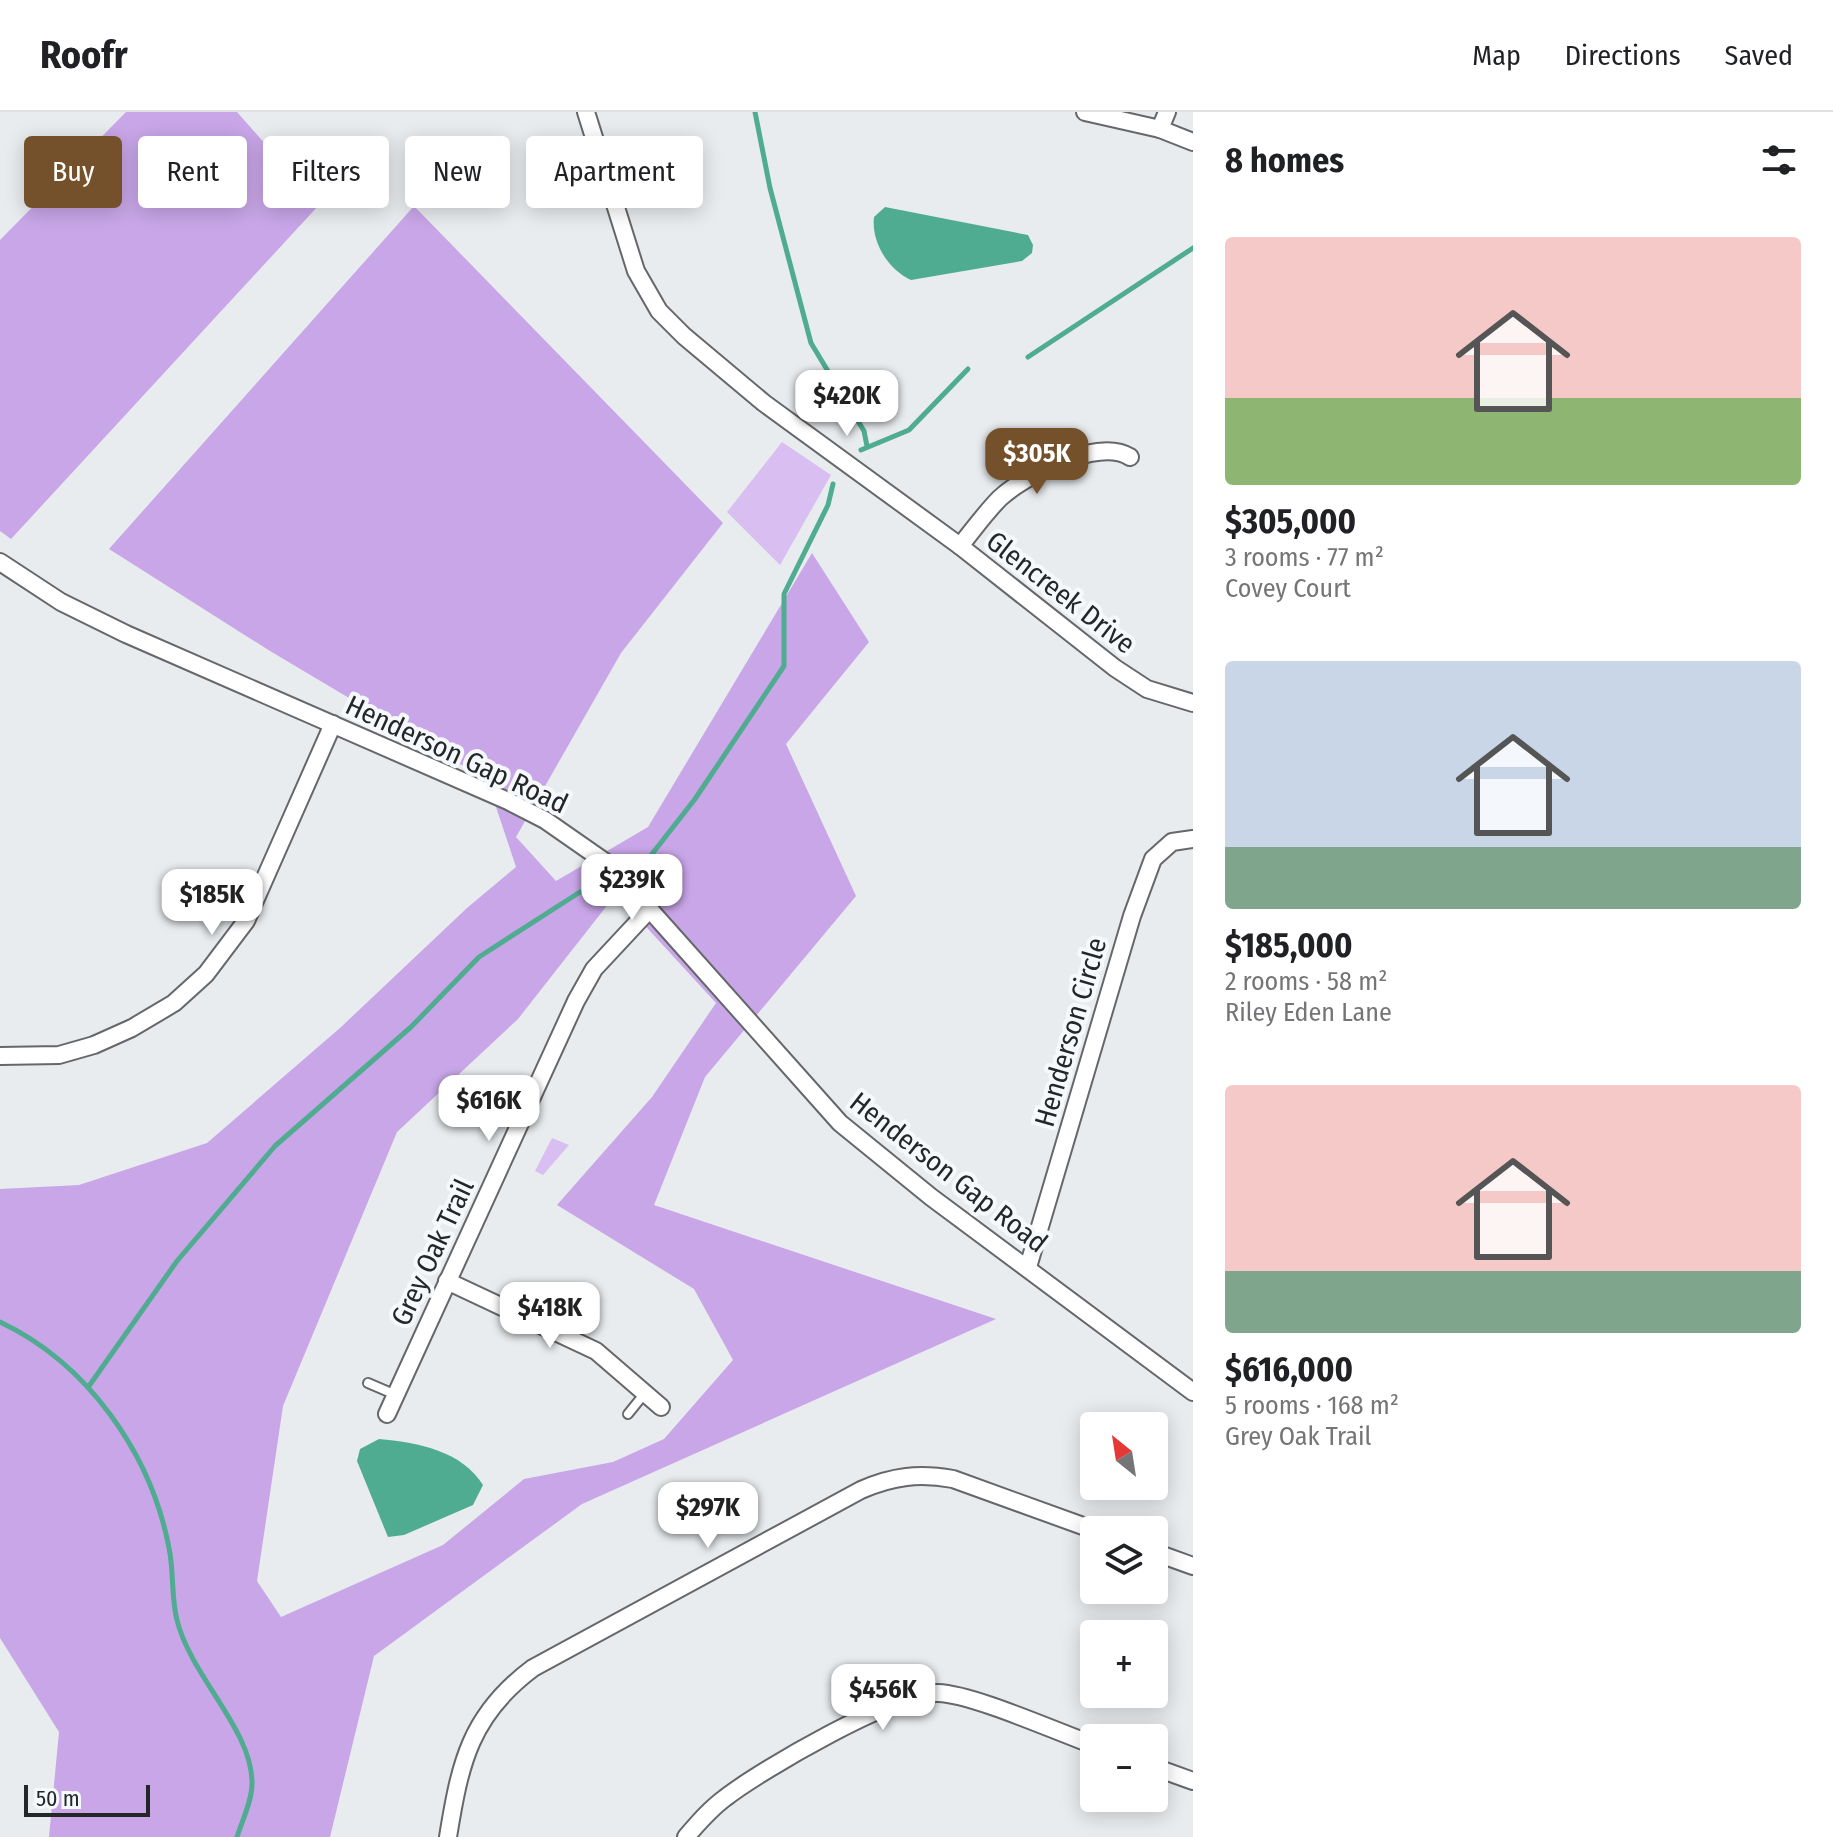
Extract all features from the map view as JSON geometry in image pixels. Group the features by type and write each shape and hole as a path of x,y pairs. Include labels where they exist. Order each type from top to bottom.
{"street":[{"name":"Glencreek Drive","path":"586,112 631,258 659,311 764,403 960,546 1115,668 1147,689 1193,703"},
{"path":"1085,112 1160,129 1193,142"},
{"path":"1160,129 1167,112"},
{"path":"960,546 1000,499 1041,471 1082,455 1124,453 1130,457"},
{"name":"Henderson Gap Road","path":"0,562 61,602 126,634 545,820 611,866 840,1123 931,1197 1193,1392"},
{"path":"0,1056 59,1055 94,1045 132,1028 174,1003 206,974 246,921 333,724"},
{"name":"Henderson Circle","path":"1028,1267 1132,916 1153,859 1172,842 1193,839"},
{"name":"Grey Oak Trail","path":"387,1414 576,1001 594,969 649,910"},
{"path":"447,1281 596,1351 661,1407"},
{"path":"448,1837 457,1782 468,1746 482,1719 514,1682 547,1660 861,1490 903,1476 930,1475 953,1479 1080,1525"},
{"path":"1168,1557 1193,1566"},
{"path":"686,1837 726,1797 757,1777 877,1712 918,1695 953,1695 1080,1740"},
{"path":"1168,1772 1193,1781"}],"lane":[{"path":"368,1383 396,1395"},
{"path":"628,1414 645,1393"}],"shaded area":[{"path":"126,112 237,112 263,141 263,208 316,208 11,539 0,531 0,240 32,208 122,208 122,136 102,136"},
{"path":"885,207 1028,235 1033,245 1032,253 1022,261 911,280 889,263 875,236 874,217"},
{"path":"412,208 416,208 723,523 621,653 516,837 556,881 648,827 812,553 869,642 786,744 856,896 705,1077 654,1205 996,1319 582,1504 374,1656 330,1837 49,1837 59,1732 0,1638 0,1189 79,1185 207,1143 340,1028 467,908 516,867 487,780 270,651 109,549","holes":["616,894 716,1003 652,1097 557,1205 694,1289 733,1360 664,1439 613,1462 524,1479 443,1545 281,1617 257,1581 283,1406 397,1132 518,1019"]},
{"path":"782,442 831,475 780,565 727,512"},
{"path":"552,1138 569,1145 543,1175 535,1171"},
{"path":"379,1439 437,1450 463,1464 483,1485 473,1505 404,1535 388,1537 357,1461 360,1449"}],"waterway":[{"path":"755,112 770,188 811,343 864,431 867,446"},
{"path":"1028,357 1193,248"},
{"path":"861,450 909,430 968,369"},
{"path":"652,854 695,799 784,666 784,594 828,505 833,484"},
{"path":"89,1386 177,1261 275,1146 411,1027 479,957 580,892"},
{"path":"0,1322 61,1361 87,1386 131,1446 147,1478 169,1548 175,1612 184,1641 232,1723 250,1764 252,1791 237,1837"}]}
